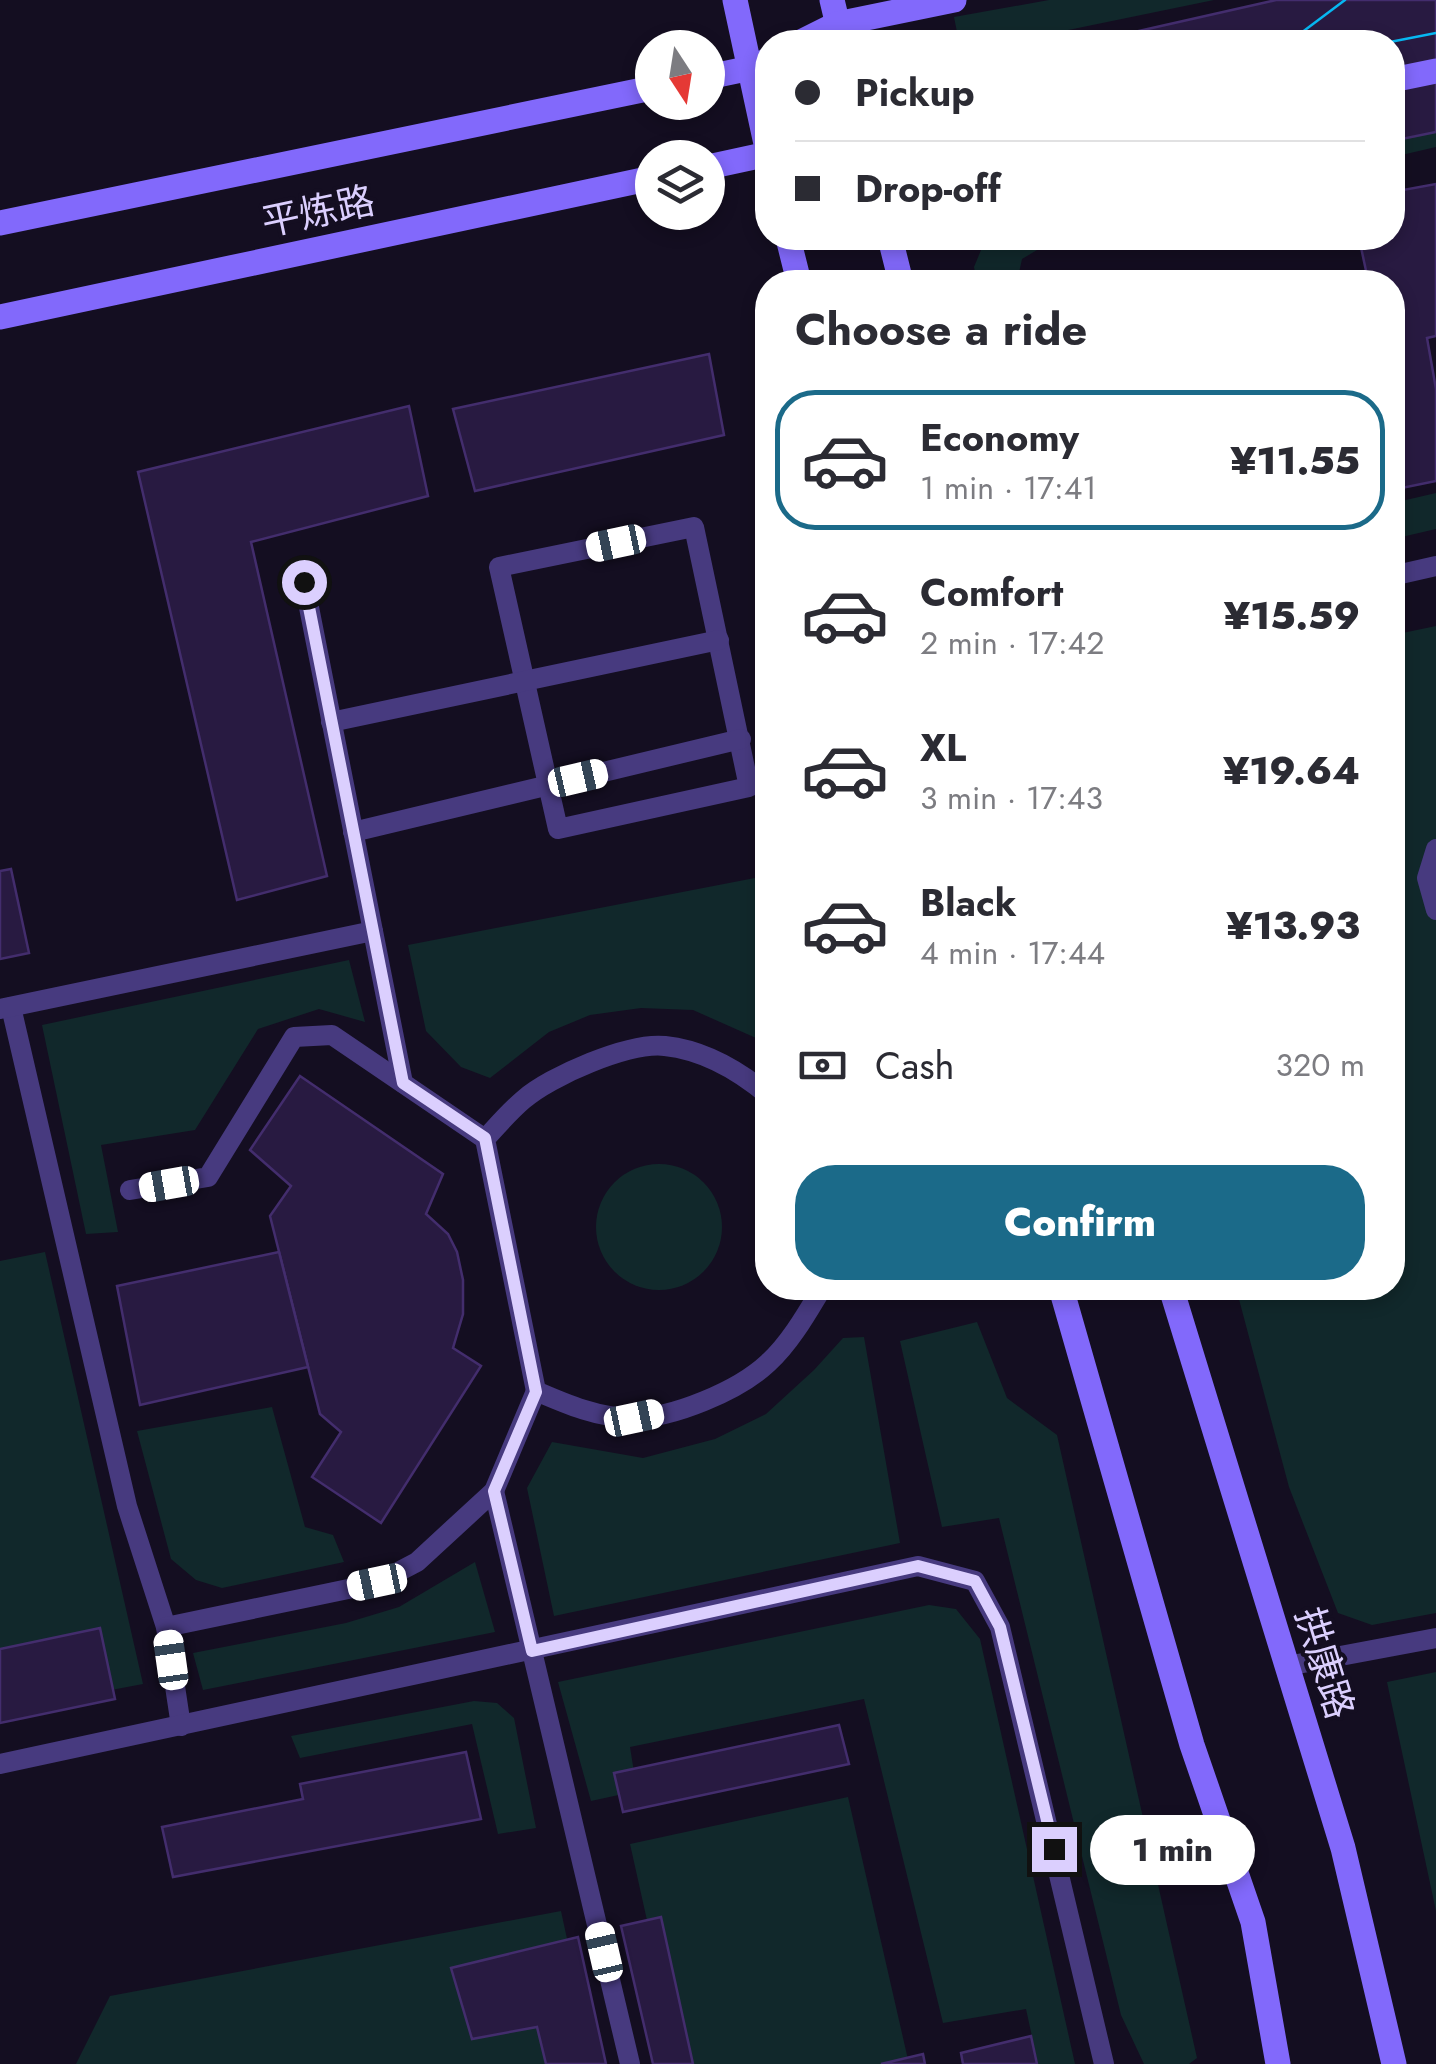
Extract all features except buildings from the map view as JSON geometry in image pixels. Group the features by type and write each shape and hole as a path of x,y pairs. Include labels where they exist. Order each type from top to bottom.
{"main road":[{"path":"735,0 755,53"},
{"path":"837,22 954,0"},
{"path":"725,73 755,65"},
{"path":"1405,77 1436,71"},
{"name":"平炼路","path":"0,223 635,92"},
{"path":"725,163 755,156"},
{"name":"平炼路","path":"0,317 635,182"},
{"path":"1064,1300 1192,1745 1254,1922 1278,2064"},
{"name":"拱康路","path":"1175,1300 1344,1848 1394,2064"}],"lane":[{"path":"694,527 749,787 558,829 524,681 499,567 694,527"},
{"path":"1405,573 1436,566"},
{"path":"304,582 403,1083"},
{"path":"331,722 718,640"},
{"path":"353,832 741,739"},
{"path":"1436,849 1427,878 1436,910"},
{"path":"181,1726 166,1627 127,1506 5,1008 373,932"},
{"path":"130,1190 208,1177 294,1038 332,1035 485,1138 536,1392 494,1491 417,1562 377,1582 166,1627"},
{"path":"485,1138 524,1098 566,1071 662,1045 712,1058 755,1084"},
{"path":"536,1392 578,1410 634,1418 679,1408 724,1393 768,1363 815,1300"},
{"path":"494,1491 630,2064"},
{"path":"0,1764 918,1566 975,1581 1000,1627 1104,2064"},
{"path":"1287,1666 1436,1638"}],"green space":[{"path":"1049,0 1214,0 1068,30 957,30 954,17"},
{"path":"1436,118 1436,147 1405,154 1405,125"},
{"path":"981,250 1037,250 1022,259 1020,270 974,267"},
{"path":"1436,493 1436,529 1405,536 1405,500"},
{"path":"1436,626 1436,1613 1372,1625 1338,1613 1289,1487 1239,1300 1405,1300 1405,632"},
{"path":"755,878 755,1038 693,1010 641,1008 590,1015 549,1032 490,1078 461,1067 426,1031 408,945"},
{"path":"349,960 365,1022 319,1009 258,1029 195,1130 101,1145 118,1232 86,1234 42,1025"},
{"path":"659,1164 683,1169 703,1183 717,1203 722,1227 717,1251 703,1271 683,1285 659,1290 635,1285 615,1271 601,1251 596,1227 601,1203 615,1183 635,1169"},
{"path":"45,1252 143,1684 0,1711 0,1261"},
{"path":"977,1322 1007,1398 1057,1435 1197,2058 1189,2064 1144,2064 1121,2015 999,1518 942,1527 900,1341"},
{"path":"864,1337 900,1543 554,1616 527,1488 552,1442 643,1458 715,1439 766,1414 843,1338"},
{"path":"272,1407 305,1527 333,1535 344,1562 222,1588 196,1580 171,1559 137,1431"},
{"path":"475,1562 495,1632 203,1690 193,1653 346,1623 399,1607"},
{"path":"929,1605 956,1609 980,1639 1075,2064 1038,2064 1026,2009 943,2023 864,1699 630,1747 637,1791 591,1801 558,1682"},
{"path":"1436,1672 1436,1911 1387,1682"},
{"path":"474,1701 497,1703 514,1718 536,1828 498,1834 472,1724 300,1758 291,1736"},
{"path":"848,1797 909,2064 679,2064 630,1844"},
{"path":"561,1911 594,2064 76,2064 110,1996"}],"tram line":[{"path":"1305,30 1345,0"},
{"path":"1405,39 1436,33"}],"route":[{"path":"304,582 403,1083 485,1138 536,1392 494,1491 532,1651 918,1566 975,1581 1000,1627 1054,1849"}]}
